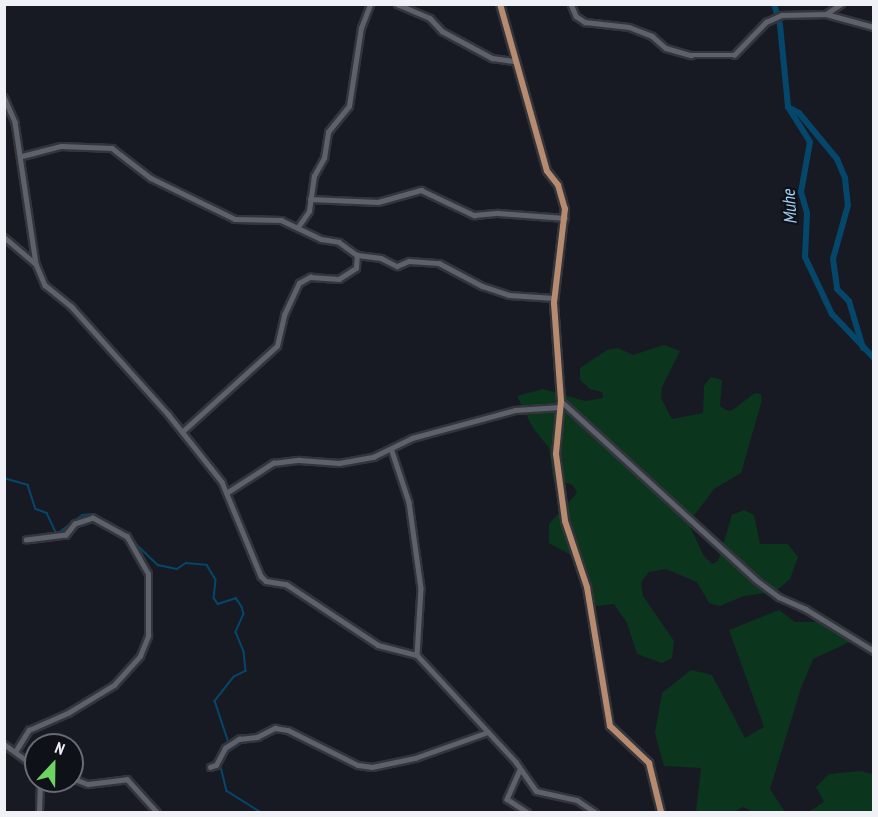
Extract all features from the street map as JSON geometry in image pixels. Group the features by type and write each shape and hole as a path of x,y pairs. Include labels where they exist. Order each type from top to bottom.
{"main road":[{"path":"500,4 513,61 539,133 547,171 563,198 565,218 554,298 560,404 556,454 558,486 565,521 587,587 610,726 649,763 655,776 661,813"}],"street":[{"path":"298,227 309,211 310,199 328,132 349,106 361,28 370,4"},
{"path":"397,4 430,18 442,31 492,58 513,61"},
{"path":"571,4 576,16 585,22 628,27 652,36 666,48 691,55 734,55 766,22 779,16 826,14 873,27"},
{"path":"826,14 841,4"},
{"path":"4,97 15,122 22,156 36,264 45,285 72,307 182,432 228,492 266,581 286,584 378,645 417,655 488,732 536,790 577,801 595,813"},
{"path":"22,156 61,146 112,148 151,178 235,219 281,220 321,239 339,242 357,255 381,258 396,266 409,261 439,262 491,289 531,298 554,298"},
{"path":"310,199 378,202 422,190 474,216 498,213 565,218"},
{"path":"4,237 36,264"},
{"path":"182,432 277,346 284,315 299,283 310,277 339,279 356,268 357,255"},
{"path":"228,492 273,463 299,460 339,463 392,450 412,438 515,410 560,404 755,579 779,597 806,609 873,651"},
{"path":"392,450 410,502 422,588 417,655"},
{"path":"15,752 28,729 68,713 114,685 140,656 148,636 148,574 127,537 93,518 75,524 66,535 26,540"},
{"path":"210,767 216,765 225,748 275,728 288,730 358,765 372,767 415,758 488,732"},
{"path":"4,744 24,758"},
{"path":"520,770 507,799 527,813"},
{"path":"84,782 88,784 127,779 157,813"},
{"path":"39,813 40,793"}],"green space":[{"path":"664,345 680,351 662,387 661,398 672,419 703,413 704,386 711,377 722,380 720,406 726,410 731,411 755,393 761,394 762,400 741,473 714,489 693,517 691,529 704,556 712,564 718,561 732,515 744,510 754,515 760,544 788,544 798,557 790,579 776,591 744,596 720,606 709,603 697,582 666,569 649,572 641,582 643,596 674,641 672,658 662,663 637,654 627,623 614,604 596,606 586,599 571,555 549,543 549,524 577,493 573,485 553,479 549,448 533,428 517,396 543,389 585,401 603,398 602,392 590,389 580,380 580,368 607,350 618,348 633,355"},
{"path":"779,610 795,622 821,622 856,639 813,659 801,688 770,789 785,812 753,812 743,807 734,812 696,812 701,768 664,766 655,733 662,693 691,670 712,675 745,738 764,727 729,630"},
{"path":"860,771 873,774 873,812 808,812 824,802 816,787 829,774"}],"waterway":[{"name":"Muhe","path":"774,4 780,25 788,107 810,142 801,192 807,213 805,257 832,314 874,358"},
{"path":"788,107 799,113 837,159 845,178 848,205 833,259 837,289 849,301 863,348"},
{"path":"4,478 28,485 36,509 47,513 57,534 82,515 94,514 106,523"},
{"path":"128,536 158,565 177,569 186,563 207,565 216,580 214,598 218,604 236,598 242,607 244,614 236,632 244,652 246,671 234,677 215,701 229,743"},
{"path":"220,763 227,791 260,812"}]}
